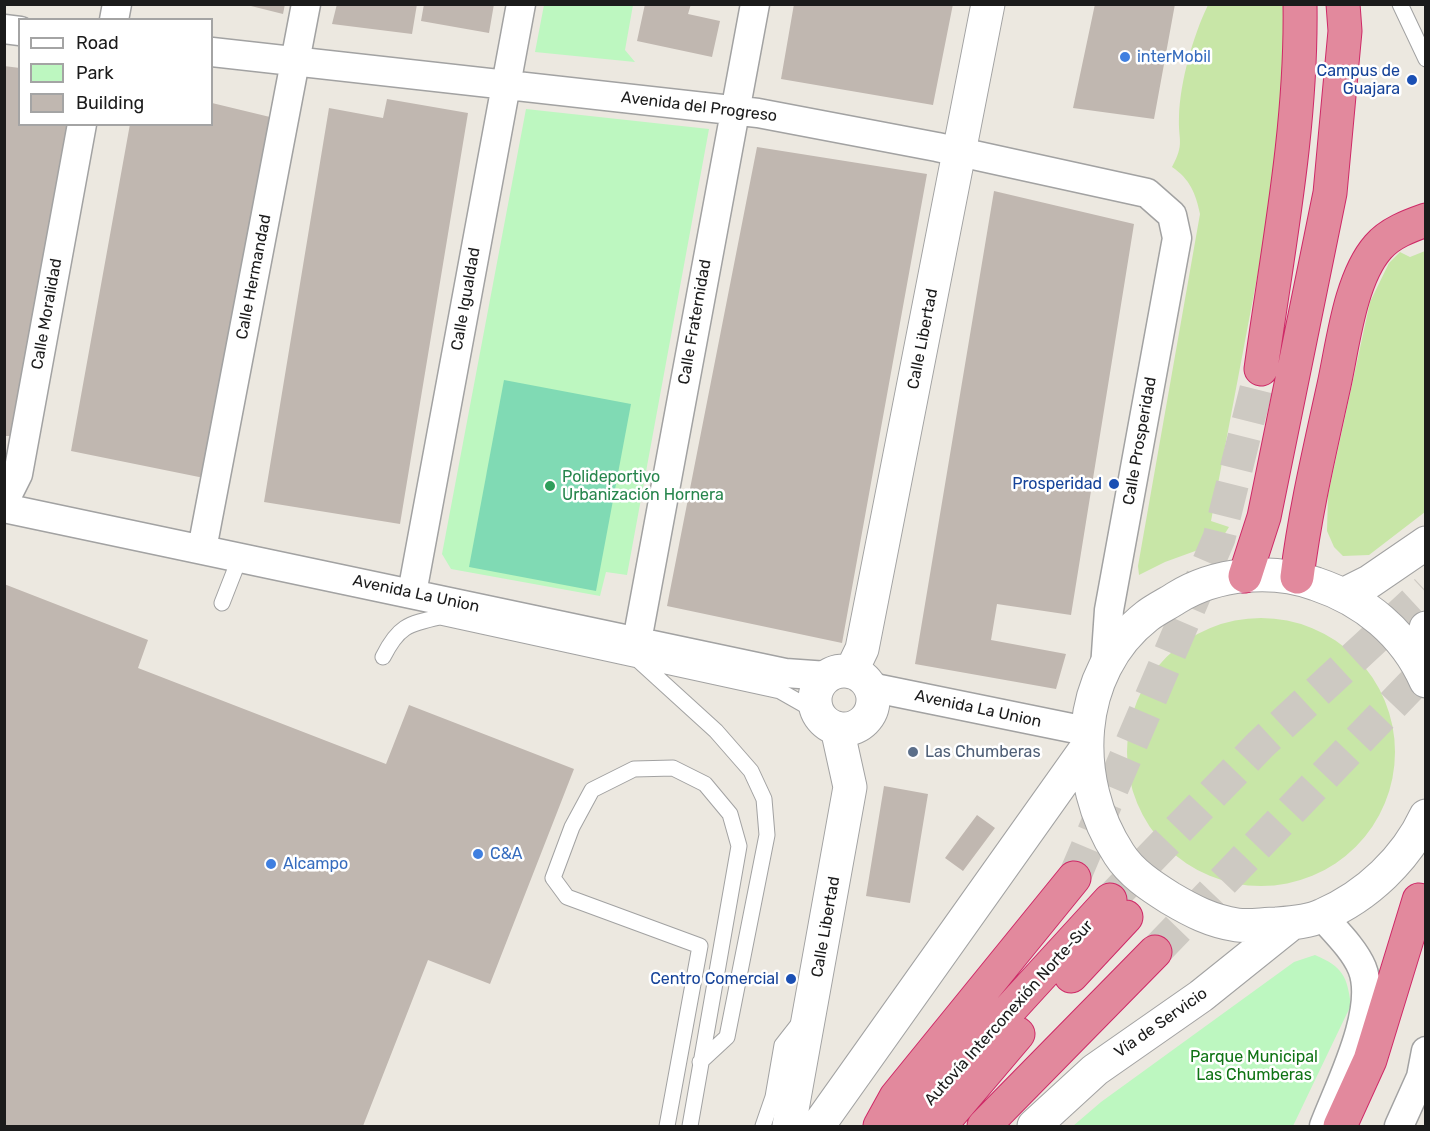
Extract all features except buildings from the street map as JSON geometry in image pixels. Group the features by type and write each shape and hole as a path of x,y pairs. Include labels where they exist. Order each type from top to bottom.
{"highway":[{"path":"1261,369 1289,175 1300,72 1300,4"},
{"path":"1245,576 1264,517 1330,193 1345,31 1343,4"},
{"path":"1297,577 1304,522 1346,330 1365,267 1379,246 1405,227 1425,220"},
{"path":"880,1126 896,1097 1074,878"},
{"path":"1340,1126 1370,1060 1419,900"},
{"name":"Autovía Interconexión Norte-Sur","path":"910,1126 970,1053 1118,908 940,1126"},
{"path":"984,1126 1155,952"}],"street":[{"name":"Calle Hermandad","path":"202,549 306,4"},
{"name":"Calle Igualdad","path":"412,593 521,4"},
{"name":"Calle Fraternidad","path":"638,650 754,4"},
{"name":"Calle Libertad","path":"850,678 862,649 961,152 988,4"},
{"name":"Avenida del Progreso","path":"213,52 735,110 961,152 1147,192 1172,215"},
{"name":"Calle Moralidad","path":"4,502 18,474 82,126"},
{"name":"Calle Prosperidad","path":"1105,668 1109,610 1177,238 1172,215"},
{"name":"Avenida La Union","path":"4,508 412,593 638,650 785,673 850,678 1085,740"},
{"path":"1345,594 1369,582 1425,543"},
{"path":"1324,1126 1363,1021 1366,990 1362,967 1307,919 1239,926 1200,916 1144,882 1119,854 1091,794 1085,740 1093,697 1105,668 1125,639 1146,616 1195,586 1230,576 1297,577 1345,594 1384,621 1422,671"},
{"path":"1422,671 1425,628"},
{"path":"850,678 873,701 867,719 850,729 827,720 815,693 850,678"},
{"name":"Calle Libertad","path":"789,1126 850,787 827,720"},
{"path":"818,1126 1085,740"},
{"name":"Vía de Servicio","path":"1034,1126 1095,1070 1307,919 1379,881 1419,831 1425,816"},
{"path":"1400,1126 1421,1077 1425,1051"}],"lane":[{"path":"1400,4 1425,59"},
{"path":"222,603 240,557"},
{"path":"411,623 412,593"},
{"path":"382,657 393,637 411,623 440,617 638,650 780,691 827,720"},
{"path":"638,650 751,771 764,798 767,835 727,1036 700,1062"},
{"path":"668,1126 700,946 567,897 553,878 572,827 592,790 634,769 673,768 705,784 730,814 739,846 690,1126"},
{"path":"763,1126 773,1097 782,1045 812,1005"}],"green space":[{"path":"544,5 633,5 625,50 635,62 535,52"},
{"path":"1208,5 1286,5 1276,177 1211,521 1229,527 1224,535 1209,546 1165,562 1139,575 1138,566 1200,214 1191,188 1172,167 1180,147 1180,103 1185,74 1192,45"},
{"path":"526,109 709,129 627,575 606,572 600,596 451,569 442,554"},
{"path":"1425,251 1425,512 1369,555 1343,556 1334,547 1327,531 1328,495 1370,302 1389,263 1400,252 1410,257"},
{"name":"Polideportivo Urbanización Hornera","path":"504,380 631,404 596,591 469,567"},
{"path":"1248,618 1274,618 1300,623 1324,633 1356,657 1373,677 1390,713 1395,752 1390,791 1373,827 1356,847 1336,864 1300,881 1274,886 1248,886 1222,881 1198,871 1176,856 1157,837 1142,815 1132,791 1127,765 1127,739 1132,713 1142,689 1157,667 1176,648 1198,633 1222,623"},
{"name":"Parque Municipal Las Chumberas","path":"1315,955 1338,968 1348,987 1351,1005 1293,1126 1073,1126 1101,1102 1294,962"}],"tunnel":[{"path":"1074,878 1219,538 1261,369"},
{"path":"1110,900 1260,745 1426,591"},
{"path":"1155,952 1426,670"}],"place":[{"name":"interMobil","path":"1125,57"},
{"name":"Campus de Guajara","path":"1412,80"},
{"name":"Prosperidad","path":"1114,484"},
{"name":"Polideportivo Urbanización Hornera","path":"550,486"},
{"name":"Las Chumberas","path":"913,752"},
{"name":"C&A","path":"478,854"},
{"name":"Alcampo","path":"271,864"},
{"name":"Centro Comercial","path":"791,979"}]}
